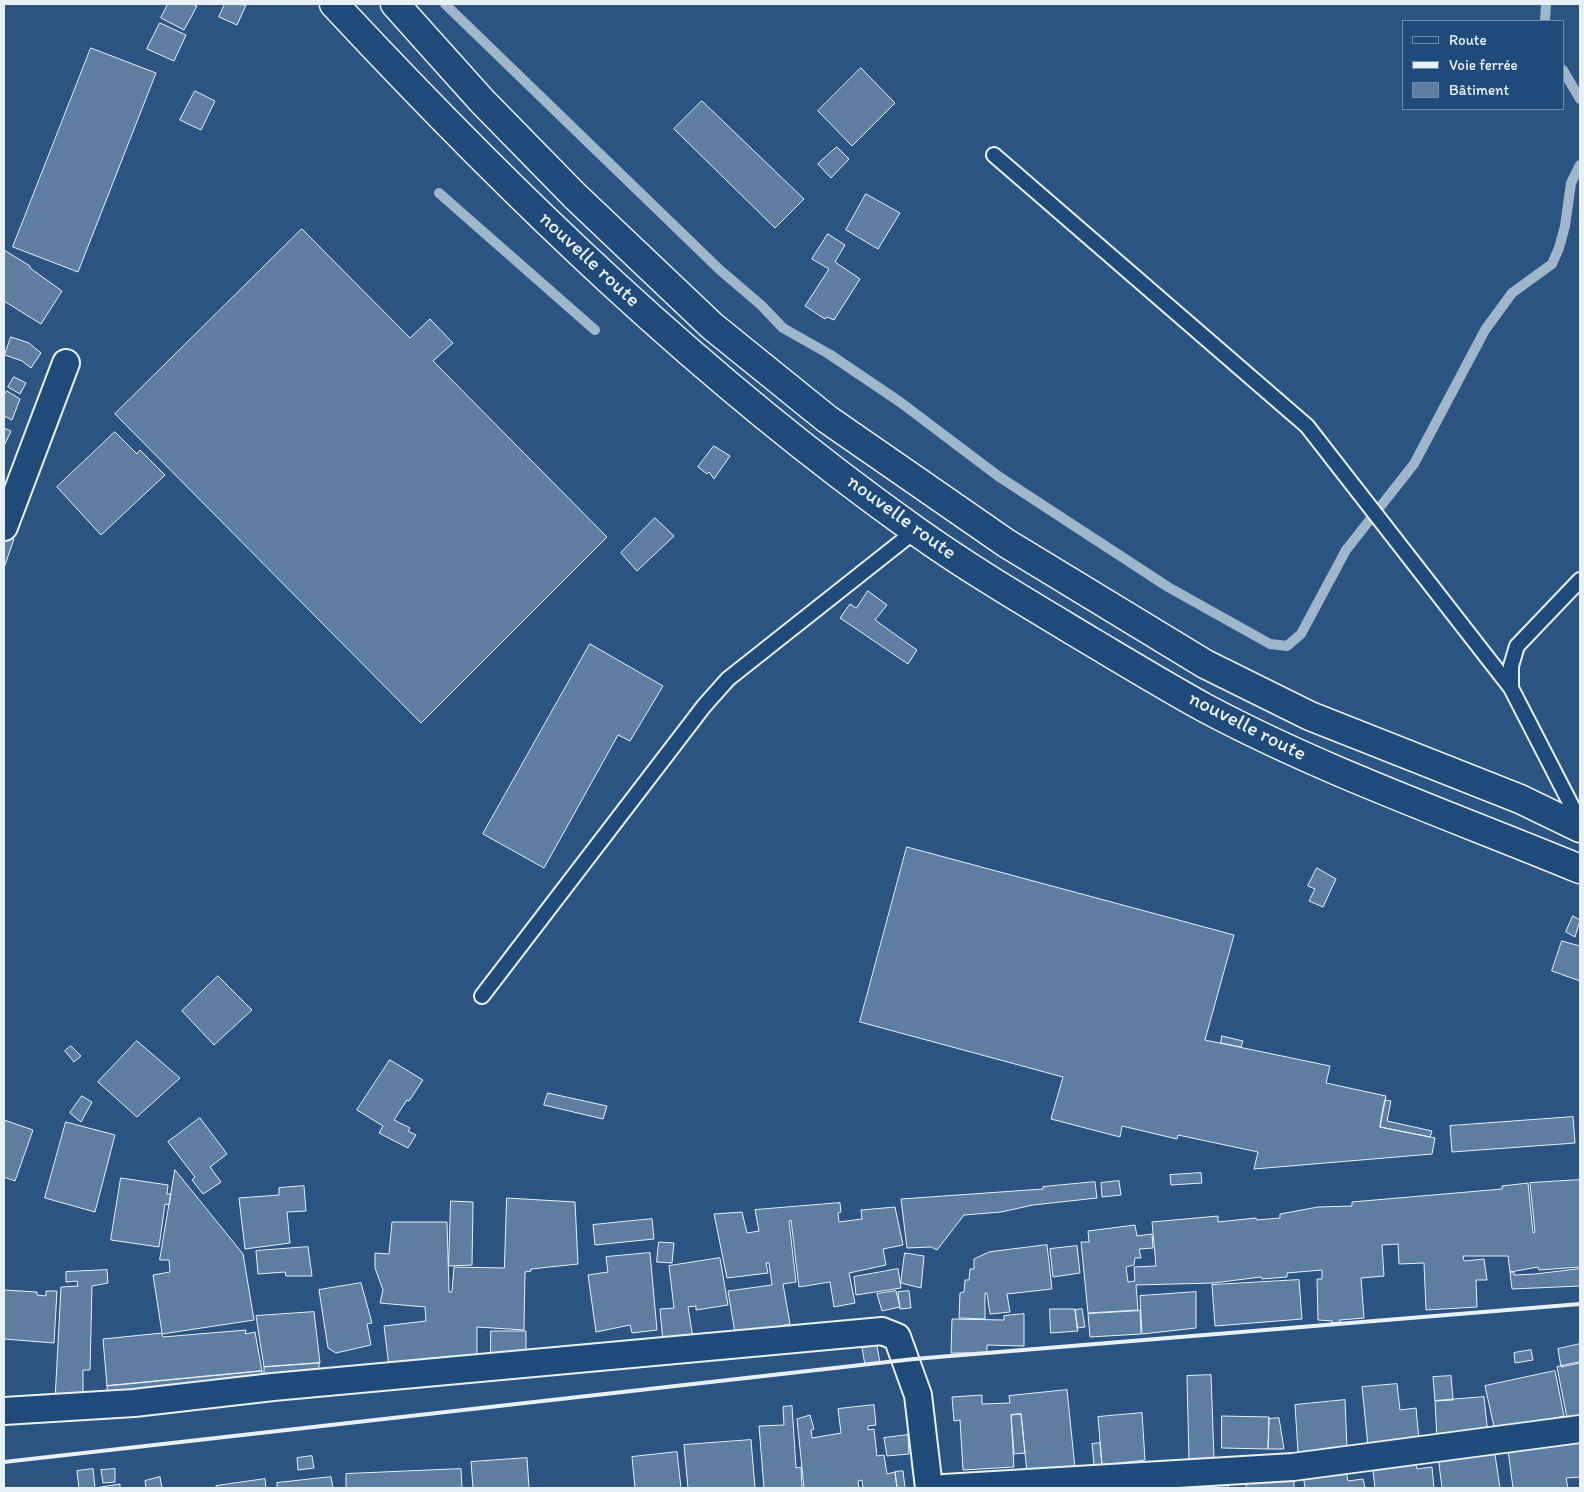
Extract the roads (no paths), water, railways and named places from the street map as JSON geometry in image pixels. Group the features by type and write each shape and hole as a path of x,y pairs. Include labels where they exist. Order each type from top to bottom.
{"highway":[{"name":"nouvelle route","path":"334,4 485,161 688,352 819,457 916,531 1011,594 1206,708 1359,782 1580,869"},
{"name":"nouvelle route","path":"395,4 482,101 575,196 712,326 835,425 1006,543 1205,664 1310,716 1520,799 1580,828"}],"street":[{"path":"4,527 66,363"},
{"path":"4,1410 134,1403 283,1386 882,1331 896,1337 918,1394 929,1488"},
{"path":"944,1488 1293,1468 1580,1429"}],"lane":[{"path":"994,156 1308,426 1511,688 1580,822"},
{"path":"482,996 704,706 728,679 916,531"},
{"path":"1511,688 1511,666 1517,646 1580,580"}],"waterway":[{"path":"445,4 720,270 761,305 783,328 829,354 900,402 998,476 1168,587 1270,644 1287,646 1301,634 1346,550 1414,464 1485,330 1512,293 1552,264 1565,226 1571,183 1580,165"},
{"path":"1545,20 1546,4"},
{"path":"1564,72 1580,99"},
{"path":"439,193 595,330"}],"railway":[{"path":"4,1462 914,1359 1580,1304"}]}
